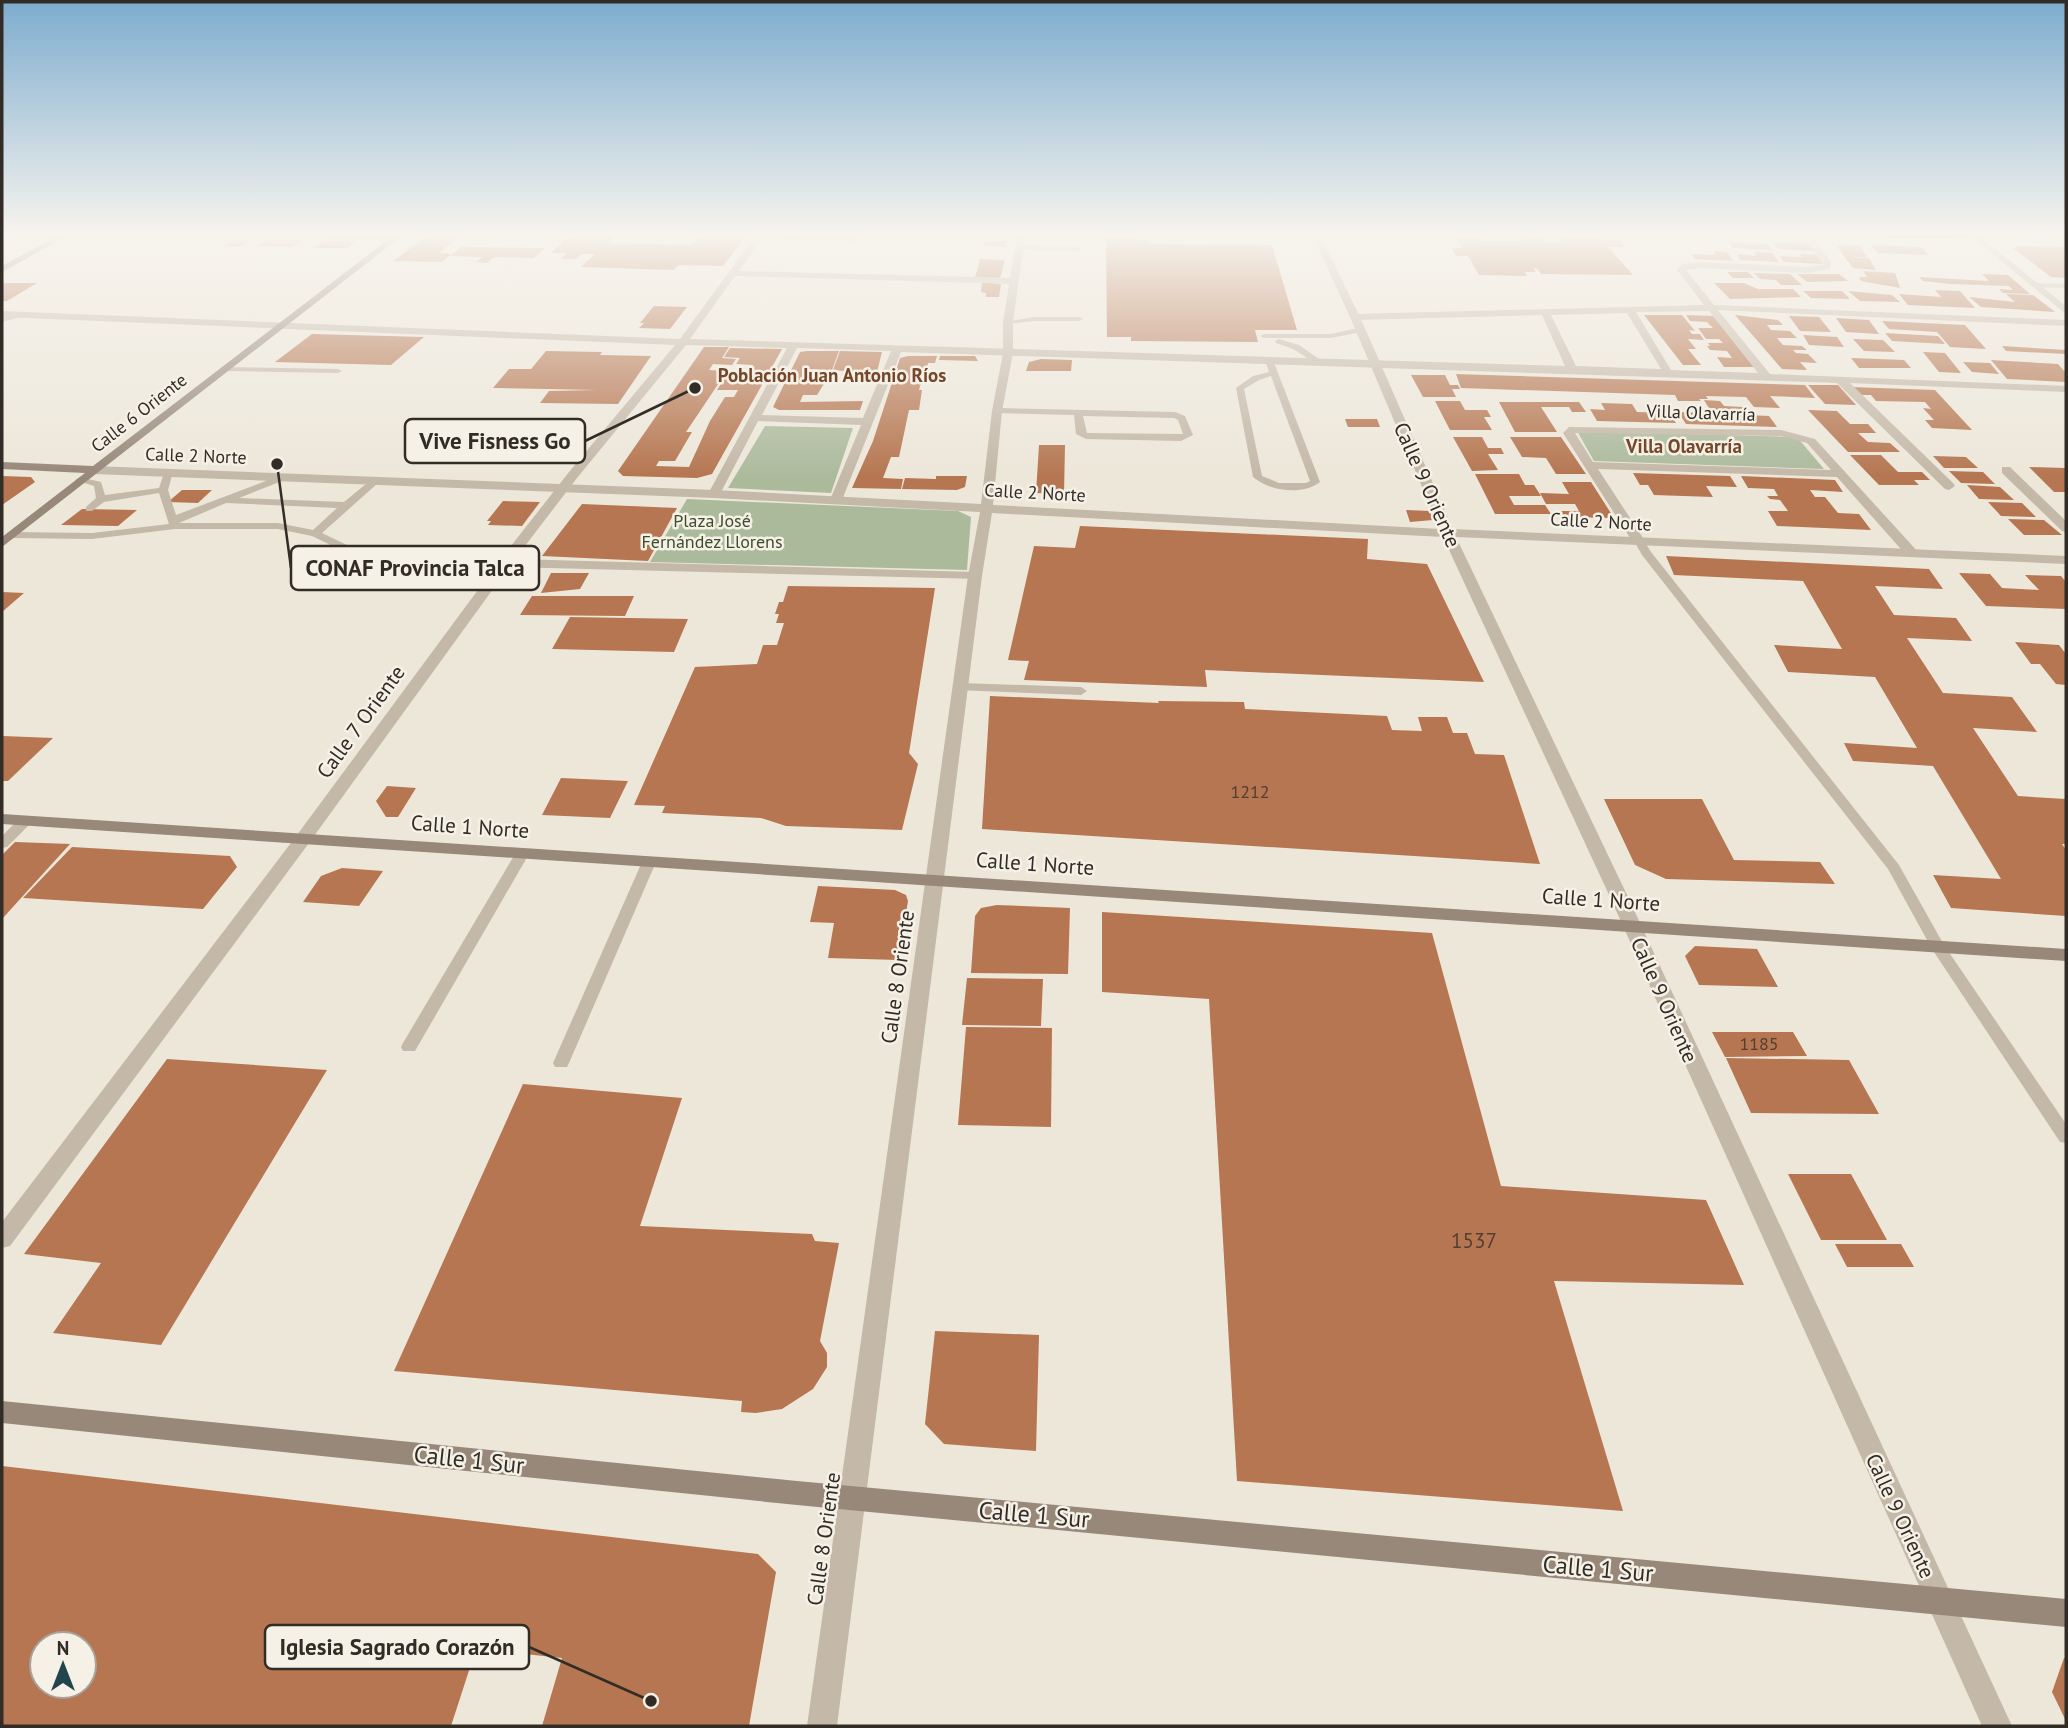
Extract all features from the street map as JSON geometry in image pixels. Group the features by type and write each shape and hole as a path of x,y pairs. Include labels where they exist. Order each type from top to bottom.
{"main road":[{"name":"Calle 6 Oriente","path":"7,539 294,316"},
{"name":"Calle 2 Norte","path":"2,465 94,470"},
{"name":"Calle 1 Norte","path":"2,820 2066,955"},
{"name":"Calle 1 Sur","path":"2,1412 852,1498 2066,1613"}],"street":[{"path":"36,316 793,346 1572,369 2066,389"},
{"name":"Calle 7 Oriente","path":"2,1239 303,839 505,563 701,316"},
{"name":"Calle 9 Oriente","path":"1354,316 1448,533 1997,1726"},
{"path":"1357,323 1483,316"},
{"path":"1547,316 1572,369"},
{"path":"1633,316 1668,373"},
{"path":"1719,316 1766,376"},
{"path":"1927,316 2066,323"},
{"name":"Calle 8 Oriente","path":"822,1726 975,576 987,508 997,411 1008,353 1009,317"},
{"path":"714,494 793,346"},
{"path":"836,500 897,349"},
{"path":"1839,379 1949,486"},
{"path":"756,418 869,422"},
{"name":"Villa Olavarría","path":"1639,541 1569,433 1573,429 1781,433 1801,436 1811,441 1912,553"},
{"path":"1589,465 1840,474"},
{"name":"Calle 2 Norte","path":"94,470 714,494 1448,533 2066,560"},
{"path":"2006,471 2064,524"},
{"path":"505,563 975,576"}],"lane":[{"path":"1009,317 1079,317"},
{"path":"1318,361 1296,347 1264,336 1331,335 1357,323"},
{"path":"1269,360 1274,373 1315,482 1310,485 1289,486 1264,482 1258,477 1240,388 1256,378 1274,373"},
{"path":"225,369 338,371"},
{"path":"997,411 1175,415 1182,418 1188,435 1181,438 1086,436 1081,433 1078,413"},
{"path":"168,472 163,490 174,523"},
{"path":"174,523 223,500 284,477"},
{"path":"80,480 98,484 101,499"},
{"path":"316,534 375,481"},
{"path":"89,509 101,499 163,490"},
{"path":"223,500 346,505"},
{"path":"7,539 111,534 174,523 278,527 316,534 378,564 438,568"},
{"path":"56,537 70,525"},
{"path":"1639,541 1894,868 1937,946 2066,1137"},
{"path":"960,687 1081,691"},
{"path":"2,844 25,821"},
{"path":"409,1047 522,853"},
{"path":"561,1063 649,862"}],"green space":[{"path":"765,426 853,428 831,493 728,488"},
{"path":"1577,431 1797,437 1824,469 1594,461"},
{"name":"Plaza José Fernández Llorens","path":"687,499 958,511 971,517 967,570 650,562"}],"building":[{"path":"646,316 680,316 670,329 639,328 644,323 640,323"},
{"path":"1107,316 1293,316 1297,330 1255,330 1258,342 1131,341 1131,337 1107,337"},
{"path":"1644,316 1683,316 1695,331 1689,330 1692,334 1700,334 1704,340 1688,339 1696,349 1688,349 1701,365 1683,365"},
{"path":"1686,316 1715,316 1758,367 1724,367 1717,357 1732,358 1727,351 1710,350 1707,346 1710,346 1708,343 1723,343 1719,339 1706,339 1698,328 1713,328 1707,322 1690,321"},
{"path":"1736,316 1778,320 1783,325 1767,325 1771,330 1790,331 1797,338 1777,338 1783,345 1802,346 1807,350 1793,350 1796,353 1808,354 1817,363 1800,362 1807,370 1782,369"},
{"path":"1789,316 1819,317 1831,332 1800,331"},
{"path":"1836,318 1869,320 1879,334 1846,332"},
{"path":"1882,321 1965,325 1986,349 1950,347 1937,332 1889,329"},
{"path":"1885,333 1938,336 1945,344 1892,341"},
{"path":"312,334 424,337 391,365 275,362"},
{"path":"1803,335 1837,337 1844,347 1809,345"},
{"path":"1853,339 1883,340 1895,352 1864,351"},
{"path":"2002,346 2066,350 2066,354 2006,351"},
{"path":"704,347 729,347 722,358 736,359 732,365 713,364 709,370 727,371 686,432 692,432 675,461 659,461 656,466 689,467 710,421 725,397 734,397 738,390 717,390 729,371 759,372 750,370 753,365 736,364 740,358 724,357 730,348 782,349 712,474 697,478 623,476 618,471"},
{"path":"546,351 651,356 618,404 540,403 549,391 597,390 493,388 509,369 531,369"},
{"path":"839,351 832,370 808,369 807,372 814,372 809,382 825,382 817,395 803,395 800,402 863,401 860,410 779,410 773,407 800,352"},
{"path":"840,351 882,352 876,376 854,376 855,372 833,370"},
{"path":"1923,352 1945,353 1961,373 1939,372"},
{"path":"937,356 935,363 928,363 924,384 921,383 919,410 909,410 899,457 891,457 883,478 903,479 901,489 852,488 873,441 900,358"},
{"path":"940,356 975,356 978,361 939,360"},
{"path":"1851,358 1904,360 1911,368 1859,368"},
{"path":"1041,359 1072,360 1071,371 1026,371 1029,362"},
{"path":"1991,360 2058,364 2066,373 2066,382 2007,379"},
{"path":"1963,362 1990,363 1999,374 1972,372"},
{"path":"1456,374 1805,385 1815,398 1770,396 1780,408 1754,407 1746,397 1706,396 1708,399 1699,399 1701,401 1678,401 1675,395 1461,388"},
{"path":"1411,375 1445,375 1450,385 1458,385 1460,389 1452,389 1456,397 1423,397"},
{"path":"1808,385 1838,385 1856,405 1825,404"},
{"path":"1851,387 1935,390 1972,430 1932,428 1925,420 1934,420 1923,408 1931,409 1925,402 1876,401 1871,395 1857,395"},
{"path":"1704,400 1720,401 1724,406 1743,407 1748,415 1769,416 1777,427 1686,424 1678,412 1712,413"},
{"path":"1435,401 1460,401 1465,410 1487,410 1491,417 1484,417 1492,430 1450,430"},
{"path":"1499,402 1579,402 1586,412 1572,412 1569,407 1541,407 1557,432 1515,432"},
{"path":"1601,403 1632,404 1637,412 1669,413 1676,423 1597,421 1590,409 1605,410"},
{"path":"1808,410 1837,411 1850,424 1868,424 1876,433 1858,433 1868,442 1890,443 1900,452 1848,452"},
{"path":"1345,419 1377,419 1380,427 1348,427"},
{"path":"1453,437 1482,437 1488,448 1501,448 1504,454 1488,454 1498,470 1472,471"},
{"path":"1510,437 1561,437 1586,474 1556,474 1546,458 1522,457"},
{"path":"1039,445 1065,445 1064,494 1036,493"},
{"path":"1850,455 1881,455 1898,472 1922,472 1930,480 1914,480 1919,485 1879,485"},
{"path":"1933,456 1966,457 1978,468 1944,468"},
{"path":"2029,467 2065,468 2066,492 2054,492"},
{"path":"1949,471 1983,472 1995,484 1961,483"},
{"path":"1633,473 1730,476 1737,487 1706,486 1713,497 1654,495 1648,485 1640,485"},
{"path":"1475,474 1519,474 1525,485 1534,485 1541,496 1509,496 1514,505 1545,505 1551,514 1495,514"},
{"path":"2,476 31,477 35,482 2,505"},
{"path":"936,476 967,476 965,487 957,490 902,489 905,478 936,479"},
{"path":"1741,476 1835,480 1843,492 1810,490 1815,497 1825,497 1838,513 1859,514 1871,530 1777,526 1768,511 1788,511 1780,500 1767,496 1778,496 1774,489 1748,488"},
{"path":"1562,482 1591,482 1614,518 1564,517 1561,511 1579,511 1575,504 1546,504 1540,493 1569,494"},
{"path":"1967,485 2000,487 2014,500 1979,499"},
{"path":"182,490 212,490 198,503 168,502"},
{"path":"503,501 540,502 522,526 488,525 491,521 487,521"},
{"path":"1988,502 2022,503 2036,517 2001,516"},
{"path":"582,504 677,508 648,561 542,556"},
{"path":"82,509 137,510 118,526 61,525"},
{"path":"1406,510 1430,511 1433,520 1410,522"},
{"path":"2008,519 2044,520 2062,535 2024,535"},
{"path":"1080,526 1368,539 1367,559 1427,564 1484,682 1205,670 1207,687 1024,680 1029,661 1008,660 1034,546 1075,548"},
{"path":"1666,556 1929,569 1943,589 1875,586 1894,615 1956,618 1972,641 1907,638 1943,693 2012,697 2037,732 1973,728 2018,796 2066,799 2066,844 2062,844 2066,850 2066,916 1951,908 1933,875 2001,879 1933,766 1853,761 1844,743 1917,748 1875,677 1788,672 1774,645 1842,649 1803,581 1674,575"},
{"path":"551,573 589,573 580,589 541,593"},
{"path":"1959,573 1990,574 2002,588 2039,590 2025,575 2061,576 2066,582 2066,609 1986,606"},
{"path":"788,586 935,588 909,753 918,764 902,830 786,826 761,818 662,813 665,806 634,805 695,667 757,664 763,645 777,645 784,623 776,623 779,614 775,614 779,602 783,602"},
{"path":"2,592 24,593 2,612"},
{"path":"532,596 634,596 625,616 520,615"},
{"path":"570,617 688,619 674,652 552,649"},
{"path":"2015,642 2059,645 2066,654 2066,685 2056,684 2040,664 2031,664"},
{"path":"990,696 1159,703 1158,701 1244,702 1245,709 1387,716 1392,730 1422,731 1418,717 1447,717 1453,733 1467,733 1475,754 1504,755 1540,864 982,829"},
{"path":"3,736 53,738 8,781 2,781"},
{"path":"561,778 628,781 610,818 542,815"},
{"path":"387,786 416,788 398,817 386,817 376,801"},
{"path":"1604,799 1702,799 1734,860 1820,862 1835,884 1666,879 1635,865"},
{"path":"15,842 70,844 2,919 2,855"},
{"path":"72,847 230,856 237,867 203,909 23,898"},
{"path":"342,868 383,871 359,906 303,902 321,876"},
{"path":"818,886 895,890 906,895 908,901 898,960 828,958 834,923 810,922"},
{"path":"997,905 1070,908 1068,974 971,973 975,916 981,908"},
{"path":"1102,912 1432,933 1501,1186 1706,1200 1744,1285 1554,1281 1623,1511 1237,1481 1209,999 1102,992"},
{"path":"1695,946 1757,949 1778,987 1699,985 1685,956"},
{"path":"967,978 1043,979 1041,1026 962,1025"},
{"path":"966,1027 1052,1028 1051,1127 958,1125"},
{"path":"1712,1032 1793,1032 1807,1056 1725,1057"},
{"path":"1726,1058 1849,1060 1879,1114 1751,1113"},
{"path":"167,1059 327,1070 161,1345 53,1333 101,1263 24,1254"},
{"path":"523,1084 682,1098 640,1226 812,1234 815,1241 839,1243 820,1341 827,1353 827,1367 813,1389 782,1409 756,1413 741,1412 742,1401 394,1371"},
{"path":"1788,1174 1851,1174 1887,1240 1821,1240"},
{"path":"1835,1244 1901,1244 1914,1267 1847,1267"},
{"path":"935,1331 1039,1335 1036,1451 944,1444 925,1424"},
{"path":"2,1466 758,1554 776,1572 749,1726 542,1726 562,1658 476,1649 451,1726 2,1726"},
{"path":"2066,1658 2066,1721 2052,1692"}],"place":[{"name":"Vive Fisness Go","path":"695,388"},
{"name":"CONAF Provincia Talca","path":"277,464"},
{"name":"Iglesia Sagrado Corazón","path":"651,1701"}],"district":[{"name":"Población Juan Antonio Ríos","path":"832,375"},
{"name":"Villa Olavarría","path":"1684,446"}]}
